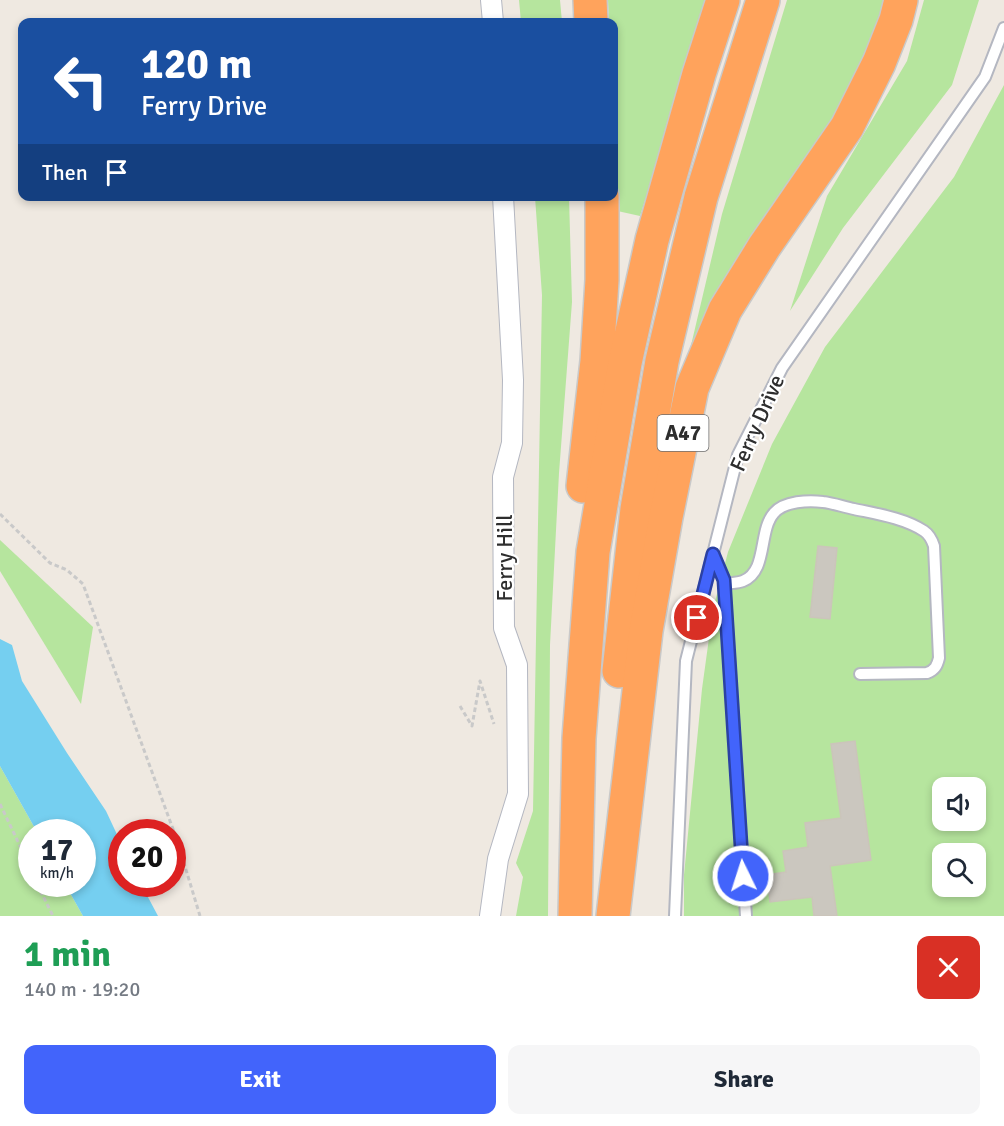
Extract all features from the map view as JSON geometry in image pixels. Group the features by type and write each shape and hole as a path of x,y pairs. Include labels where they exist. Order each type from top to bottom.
{"highway":[{"path":"590,0 591,18"},
{"path":"573,916 579,738 593,552 625,363 652,240 699,74 723,0"},
{"name":"A47","path":"607,916 611,775 622,643 638,509 662,361 701,197 764,0"},
{"name":"A47","path":"613,916 646,631 692,388 725,310 764,247 847,127 879,63 896,20 901,0"},
{"path":"573,916 564,738 574,556 597,361 602,280 602,201"}],"street":[{"path":"491,0 493,18"},
{"name":"Ferry Hill","path":"490,916 498,859 518,794 517,665 504,628 503,477 512,442 513,380 503,201"}],"lane":[{"name":"Ferry Drive","path":"675,916 687,661 738,455 782,368 985,77 1004,28"},
{"path":"724,584 742,582 751,576 758,565 768,524 775,512 786,506 822,502 888,517 924,531 930,536 934,546 939,658 937,666 927,673 860,674"},
{"path":"713,554 724,580 746,916"}],"path":[{"path":"0,514 50,562 67,570 83,584 177,840 200,916"},
{"path":"460,706 472,726 480,681 494,724"},
{"path":"0,804 18,840"},
{"path":"43,897 52,916"}],"green space":[{"path":"519,0 560,0 562,18 521,18"},
{"path":"608,0 709,0 640,216 613,210 613,201 618,201 618,18 609,18"},
{"path":"787,0 886,0 877,33 849,95 773,208 684,375 722,214"},
{"path":"924,0 979,0 952,85 843,228 790,311 827,196 907,61"},
{"path":"1004,85 1004,916 684,916 684,875 702,689 713,609 728,552 772,444 825,347 954,177"},
{"path":"535,201 569,201 572,302 559,473 550,645 548,916 516,916 523,877 516,863 533,811 542,295"},
{"path":"0,540 93,627 81,704 0,571"},
{"path":"0,766 30,819 18,819 18,897 72,897 83,916 0,916"}],"water":[{"path":"0,639 12,645 22,681 110,819 108,897 148,897 158,916 83,916 72,897 96,897 96,819 30,819 0,766"}],"building":[{"path":"818,546 837,548 830,619 810,617"},
{"path":"855,741 871,860 830,866 837,916 814,916 812,897 770,902 767,875 786,872 783,851 808,847 805,823 841,818 831,744"}],"route":[{"path":"697,618 713,554 724,580 743,876"}]}
